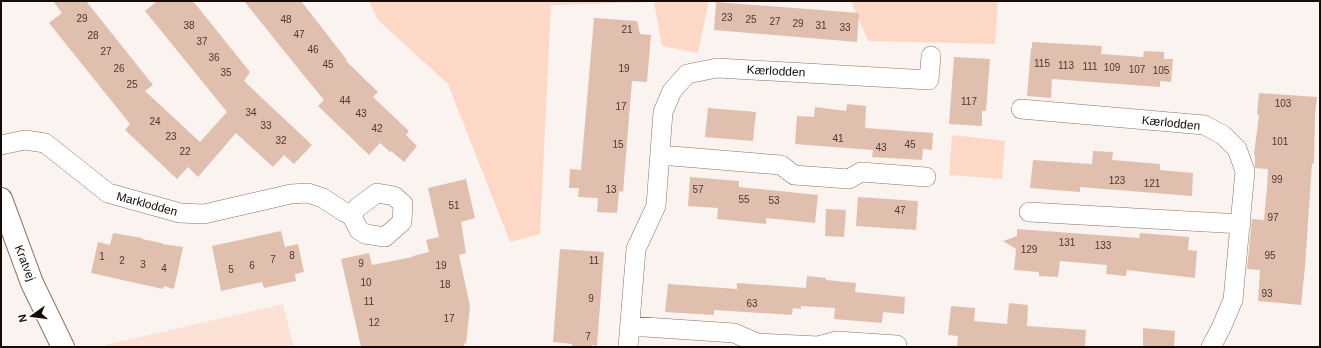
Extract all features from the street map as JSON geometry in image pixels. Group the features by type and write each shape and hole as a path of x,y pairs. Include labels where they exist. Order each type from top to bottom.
{"street":[{"name":"Kærlodden","path":"628,347 636,249 656,206 663,112 672,91 687,74 717,68 930,80 931,56"},
{"name":"Kærlodden","path":"1021,109 1204,125 1223,135 1237,149 1245,171 1233,300 1211,347"},
{"name":"Marklodden","path":"1,145 25,140 45,143 108,193 180,213 204,214 291,194 308,193 323,198 351,215"},
{"path":"660,155 781,165 794,175 849,179 861,172 926,177"},
{"name":"Kratvej","path":"1,199 32,283 63,347"},
{"path":"1029,212 1240,224"},
{"path":"630,326 734,333 757,343 818,346 837,341 897,345"}],"shaded area":[{"path":"369,1 709,1 698,53 662,46 654,2 551,5 540,234 510,242 448,84 378,20"},
{"path":"851,1 998,1 995,44 868,41"},
{"path":"952,135 1005,141 1002,179 949,175"},
{"path":"283,304 294,347 105,347 105,345"}],"building":[{"path":"53,1 86,1 153,85 145,91 200,142 227,112 145,11 157,1 193,1 250,72 244,81 312,145 294,164 284,155 273,167 236,133 198,177 188,167 177,179 125,130 130,124 49,23 62,13"},
{"path":"244,1 301,1 347,60 346,61 378,92 373,97 409,131 406,135 417,146 404,162 380,143 369,155 318,106 324,100"},
{"path":"716,2 859,13 857,42 714,30"},
{"path":"594,18 637,21 640,34 651,35 647,82 632,81 623,192 619,191 617,213 597,212 598,198 578,197 579,188 569,188 570,169 581,170"},
{"path":"1032,42 1102,46 1101,54 1143,57 1144,51 1164,52 1164,59 1173,59 1171,82 1160,81 1160,87 1052,79 1051,98 1027,96"},
{"path":"954,57 990,59 986,111 982,111 982,126 949,124"},
{"path":"1259,93 1317,97 1314,164 1312,163 1301,305 1258,301 1260,270 1247,269 1252,219 1264,220 1267,188 1268,169 1255,168 1254,154 1259,115 1257,114"},
{"path":"847,104 866,106 865,128 933,133 932,150 923,149 922,160 872,157 873,150 795,144 797,116 814,117 815,107 846,111"},
{"path":"708,108 756,112 753,141 705,137"},
{"path":"1093,151 1113,152 1112,160 1160,164 1160,170 1193,173 1192,196 1080,187 1080,192 1030,188 1033,160 1092,164"},
{"path":"690,177 739,181 739,187 818,195 815,223 766,218 766,224 717,219 718,208 688,206"},
{"path":"466,179 475,218 461,222 466,253 459,255 470,306 466,344 464,343 464,347 361,347 341,259 369,253 372,265 413,257 429,252 426,240 439,237 428,188"},
{"path":"858,197 918,201 916,230 856,226"},
{"path":"826,209 846,210 844,237 825,236"},
{"path":"1017,229 1139,238 1140,233 1189,237 1188,250 1197,251 1195,278 1127,270 1126,276 1106,274 1107,265 1060,261 1058,277 1039,276 1039,272 1014,270 1016,249 1003,241 1017,236"},
{"path":"281,231 285,247 298,244 304,272 295,274 296,281 264,288 262,282 221,291 212,246"},
{"path":"113,233 183,247 174,289 164,286 163,289 91,273 98,242 110,245"},
{"path":"560,249 604,252 597,346 572,347 572,344 553,342"},
{"path":"807,276 826,278 826,280 856,283 855,292 905,297 904,314 883,312 882,323 834,319 835,308 801,306 801,309 793,308 792,315 714,310 714,315 665,312 668,284 737,289 737,283 806,288"},
{"path":"1009,303 1028,305 1027,326 1086,330 1085,347 957,347 958,336 948,335 951,306 975,308 974,321 1007,324"},
{"path":"1143,328 1175,331 1174,347 1143,347"}]}
